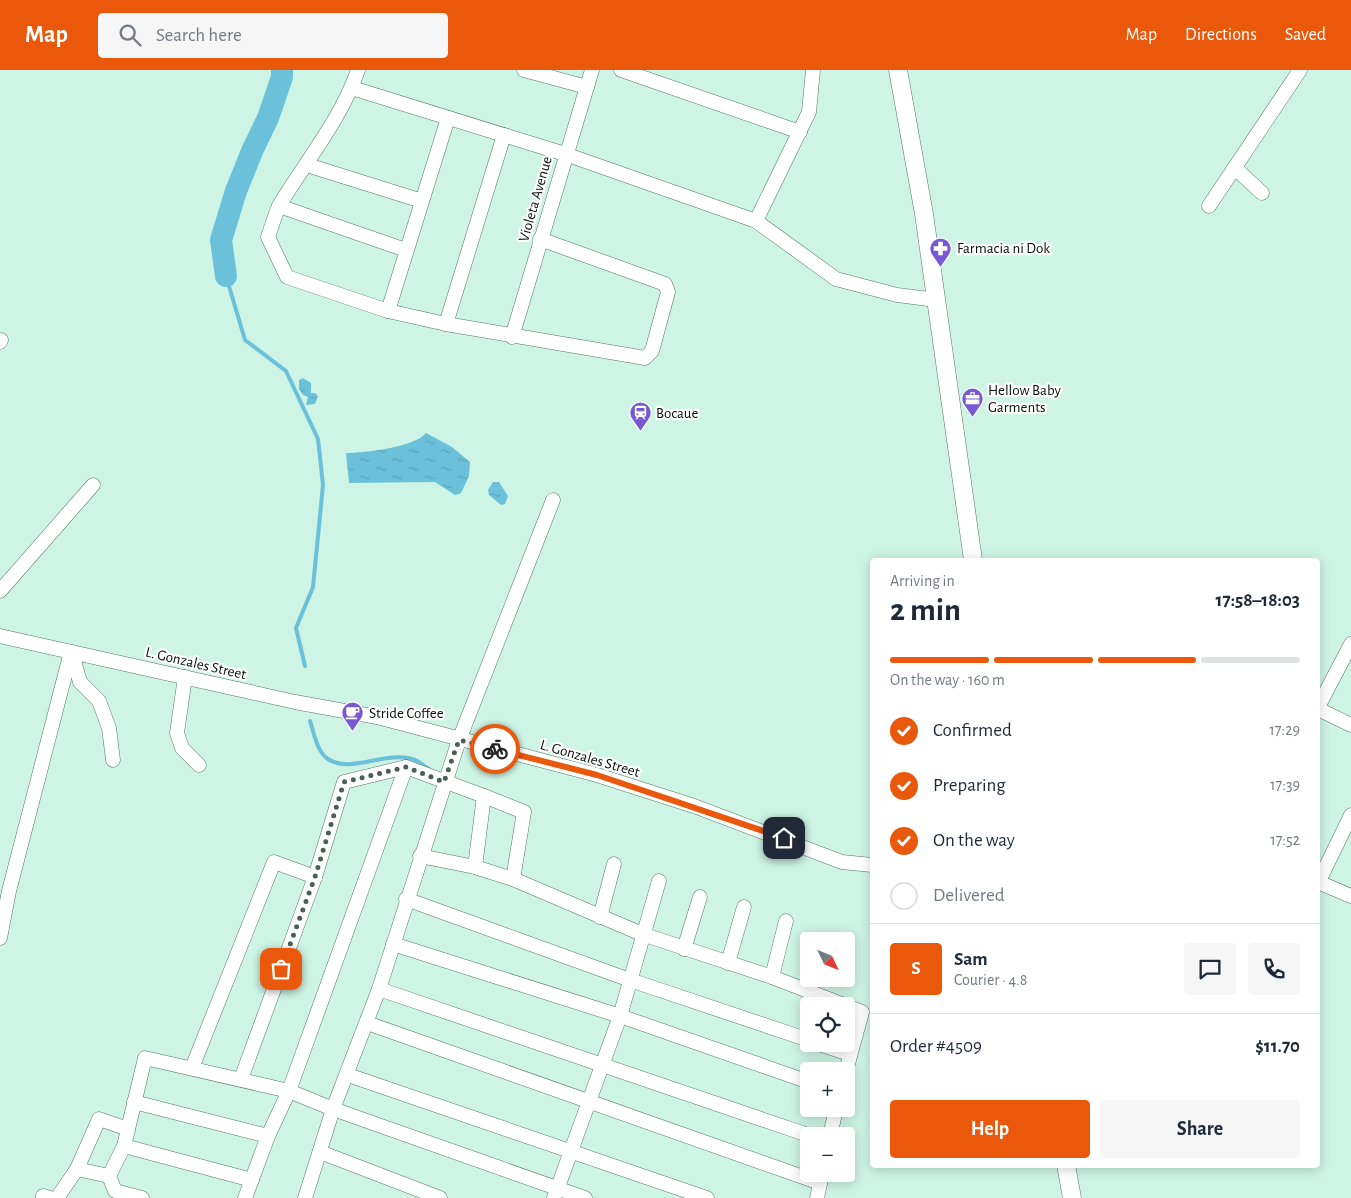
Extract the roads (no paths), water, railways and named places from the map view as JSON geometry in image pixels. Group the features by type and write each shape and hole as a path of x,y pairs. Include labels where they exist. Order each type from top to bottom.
{"main road":[{"path":"898,70 936,300 973,558"},
{"path":"1067,1168 1072,1198"}],"street":[{"path":"358,70 352,88 307,165 279,206 268,237 287,277 388,311 446,324 512,337 645,358 652,352 668,292 665,284 540,239"},
{"path":"524,70 587,87"},
{"name":"Violeta Avenue","path":"512,337 565,154 592,70"},
{"path":"621,70 800,132"},
{"path":"756,221 809,112 813,70"},
{"path":"1210,206 1300,70"},
{"path":"352,88 565,154 756,221 836,279 897,295 936,300"},
{"path":"388,311 448,118"},
{"path":"446,324 504,135"},
{"path":"307,165 422,201"},
{"path":"1235,168 1262,193"},
{"path":"279,206 406,250"},
{"path":"0,591 92,485"},
{"path":"305,1198 333,1109 348,1075 379,989 444,782 552,500"},
{"name":"L. Gonzales Street","path":"0,636 295,702 377,717 606,778 739,822 842,862 870,865"},
{"path":"1320,704 1351,644"},
{"path":"71,652 80,682 98,701 110,728 114,760"},
{"path":"0,938 5,888 71,652"},
{"path":"186,677 177,733 182,748 199,766"},
{"path":"1320,709 1351,725"},
{"path":"245,1198 268,1136 289,1091 406,767"},
{"path":"241,1079 315,877 344,782 406,767 524,812 513,879"},
{"path":"475,867 484,796"},
{"path":"1320,877 1351,815"},
{"path":"420,856 475,867 513,879 642,934 772,977 862,1012 848,1062"},
{"path":"192,1068 274,862 315,877"},
{"path":"600,916 614,864"},
{"path":"556,1193 620,1016 658,881"},
{"path":"1320,882 1351,896"},
{"path":"684,949 700,897"},
{"path":"406,899 630,980 800,1037"},
{"path":"728,963 744,907"},
{"path":"772,977 786,921"},
{"path":"393,944 620,1016 800,1079"},
{"path":"379,989 800,1132"},
{"path":"366,1023 589,1102 800,1171"},
{"path":"844,1052 850,1054"},
{"path":"142,1198 115,1191 109,1176 124,1146 145,1058 289,1091 556,1193 585,1198"},
{"path":"348,1075 707,1198"},
{"path":"134,1102 268,1136"},
{"path":"50,1197 77,1169 99,1119 128,1129"},
{"path":"124,1146 252,1180"},
{"path":"320,1152 440,1198"},
{"path":"77,1169 109,1176"},
{"path":"816,1198 820,1182"}],"water":[{"path":"303,378 311,383 311,393 315,393 318,396 315,404 306,405 308,397 303,395 299,389 299,380"},
{"path":"426,433 452,447 470,462 469,476 461,493 455,495 435,482 349,483 346,453 365,452 401,445 412,442"},
{"path":"493,482 499,482 508,496 505,504 501,505 489,495 488,490"}],"waterway":[{"path":"226,276 221,240 236,191 268,118 282,77 282,70"},
{"path":"226,276 245,340 286,371 318,439 323,485 313,587 296,628 305,666"},
{"path":"310,721 321,752 328,759 337,763 357,763 402,757 419,762 429,769"}],"place":[{"name":"Farmacia ni Dok","path":"941,267"},
{"name":"Hellow Baby Garments","path":"972,418"},
{"name":"Bocaue","path":"640,432"},
{"name":"Stride Coffee","path":"353,732"}]}
